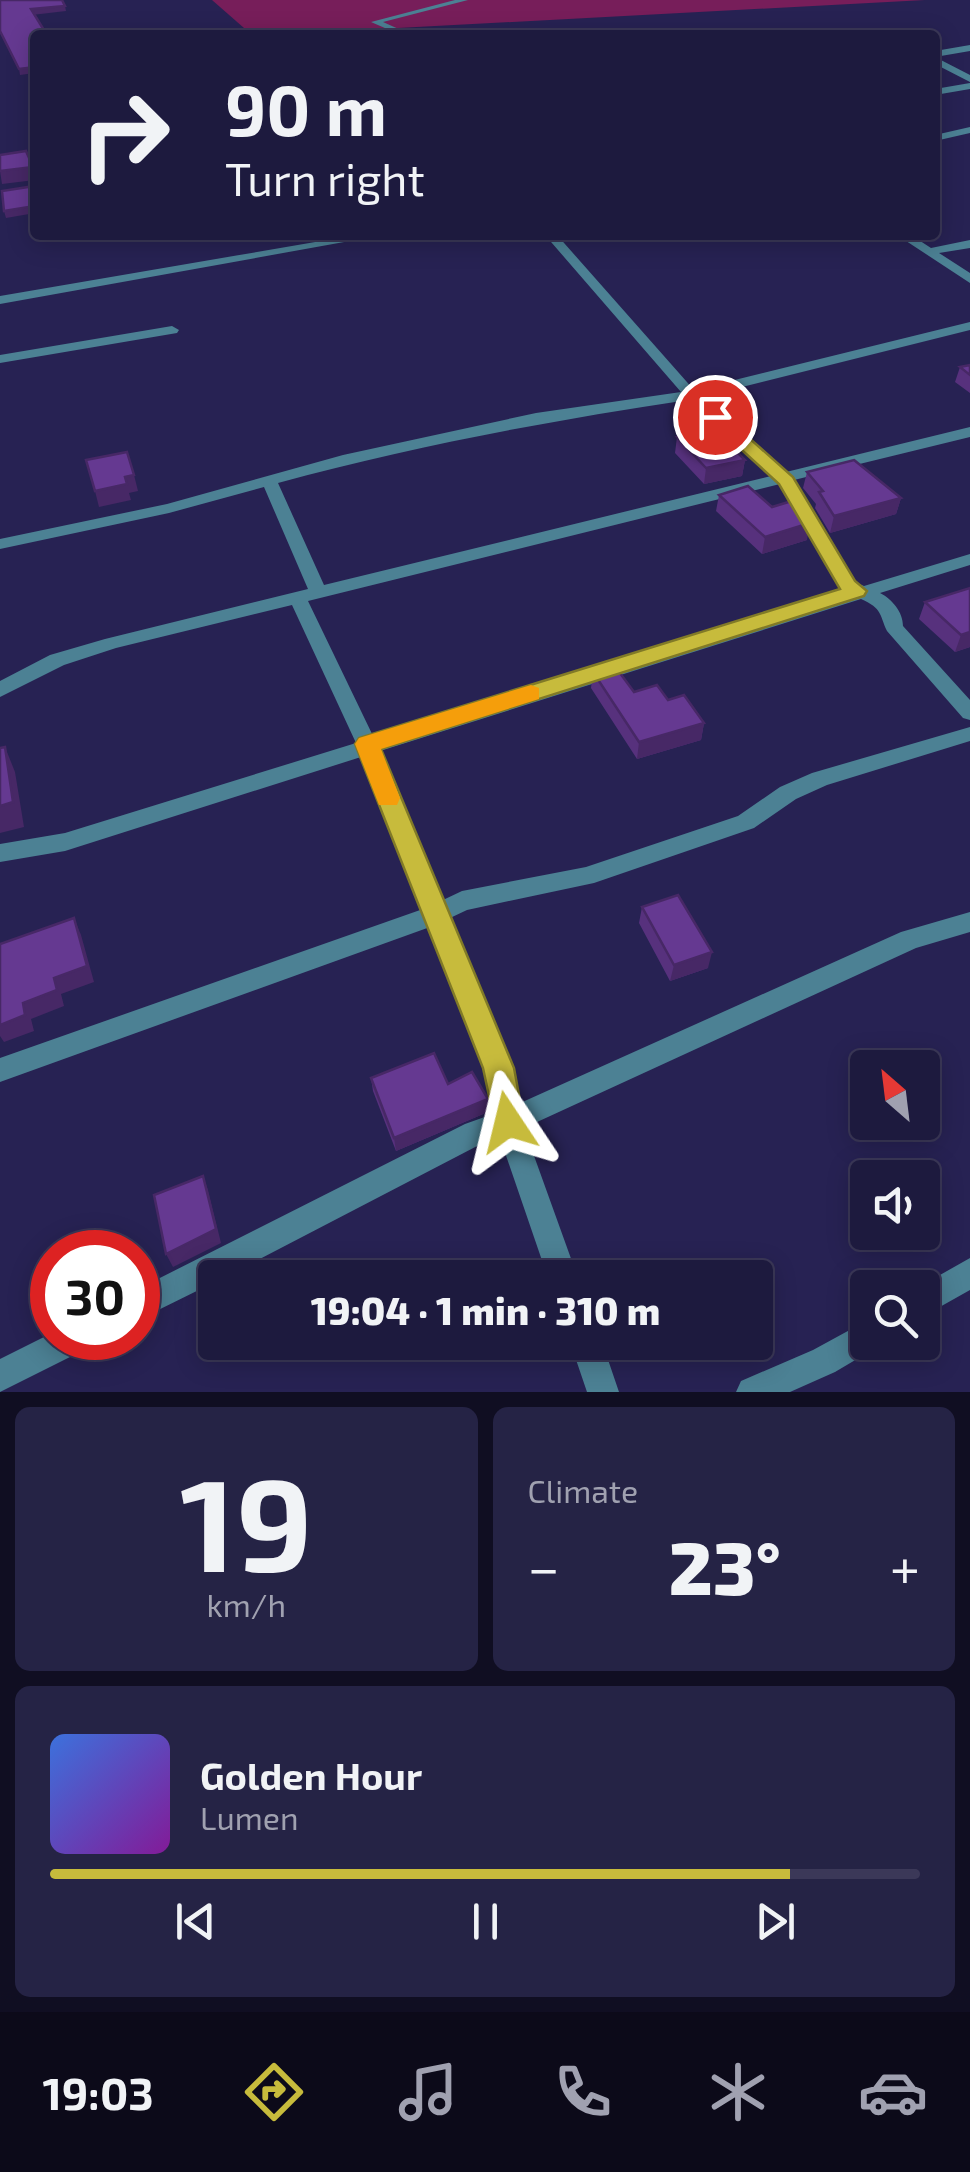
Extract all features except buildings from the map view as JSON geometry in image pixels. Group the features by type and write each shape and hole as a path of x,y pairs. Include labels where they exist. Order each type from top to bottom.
{"street":[{"path":"395,30 374,22 464,0"},
{"path":"940,56 970,48"},
{"path":"940,61 970,83"},
{"path":"940,91 970,83"},
{"path":"940,135 970,130"},
{"path":"0,300 348,240"},
{"path":"555,240 691,395 786,481 848,586 881,600 894,617 894,627 970,713"},
{"path":"910,240 970,279"},
{"path":"928,252 970,244"},
{"path":"0,544 169,508 536,418 691,395 970,326"},
{"path":"0,359 172,330"},
{"path":"0,690 57,660 308,594 786,481 970,432"},
{"path":"269,481 308,594 498,1068 508,1122 557,1260"},
{"path":"0,853 65,842 856,591 970,559"},
{"path":"0,1070 434,915 462,900 586,876 746,822 788,793 820,780 970,734"},
{"path":"160,1295 475,1133 508,1122 910,938 970,922"},
{"path":"940,1291 970,1273"},
{"path":"752,1392 850,1346"},
{"path":"0,1376 31,1360"},
{"path":"592,1360 603,1392"}],"shaded area":[{"path":"212,0 925,0 361,30 246,30"}],"slow traffic":[{"path":"388,798 367,744 531,693"}],"route":[{"path":"508,1122 498,1068 367,744 856,591 848,586 786,481 715,417"}]}
